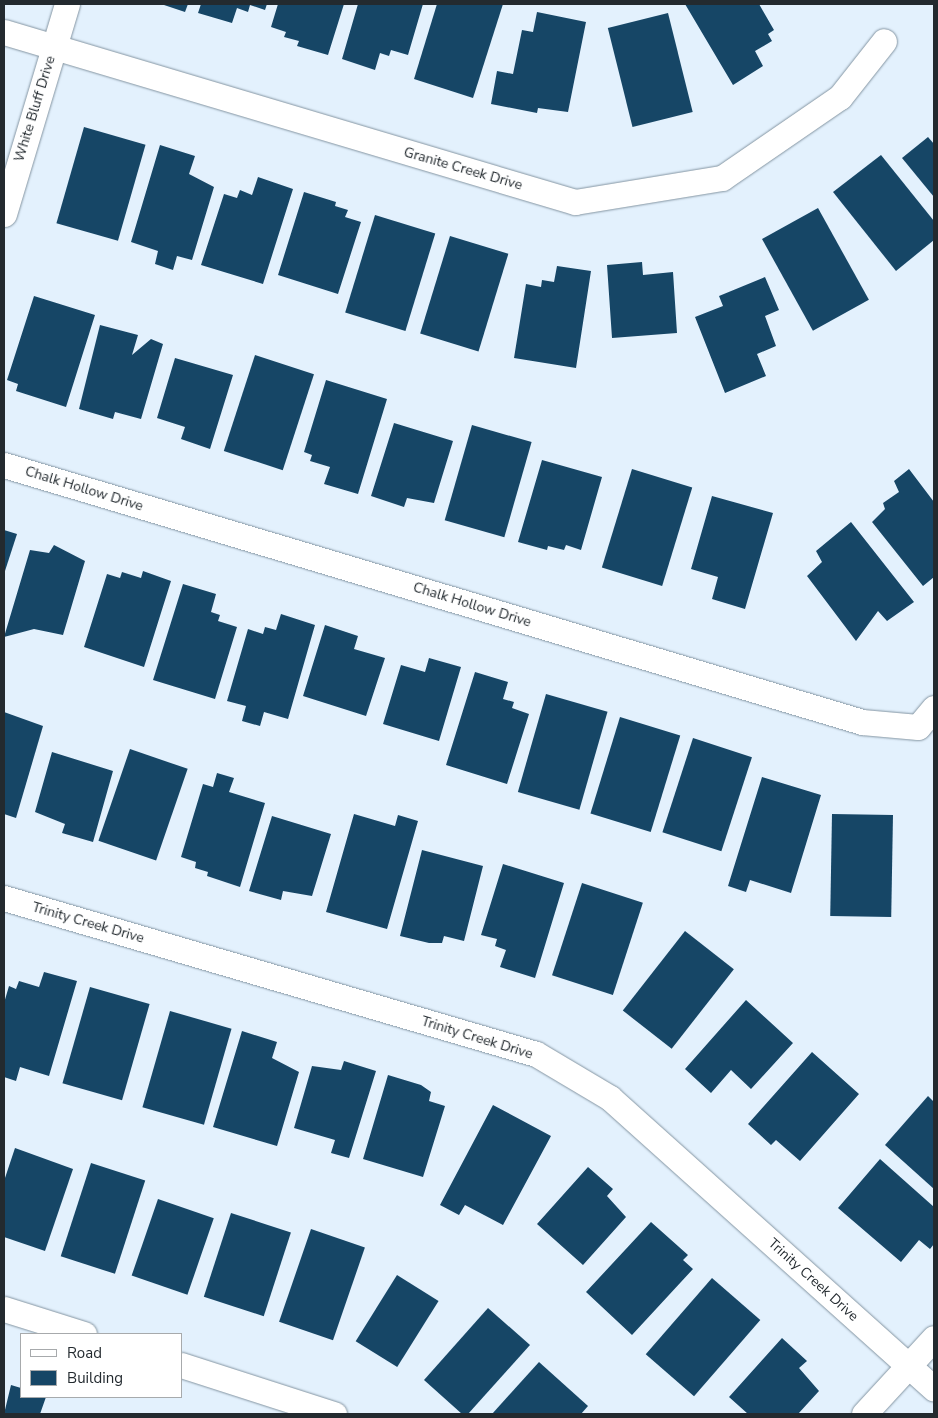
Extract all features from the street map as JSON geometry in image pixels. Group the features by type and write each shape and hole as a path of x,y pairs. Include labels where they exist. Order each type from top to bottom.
{"street":[{"name":"White Bluff Drive","path":"4,214 67,4"},
{"name":"Granite Creek Drive","path":"4,32 575,202 722,178 840,97 884,41"},
{"name":"Chalk Hollow Drive","path":"4,465 862,722 918,727 934,708"},
{"name":"Trinity Creek Drive","path":"4,898 536,1054 610,1098 934,1389"},
{"path":"4,1309 81,1333"},
{"path":"864,1414 934,1338"},
{"path":"182,1366 334,1414"}],"building":[{"path":"161,4 188,4 185,12"},
{"path":"201,4 267,4 265,10 250,5 248,12 237,8 232,23 198,13"},
{"path":"278,4 344,4 328,55 297,46 299,41 284,37 286,32 271,27"},
{"path":"358,4 423,4 408,55 391,50 389,56 380,53 375,70 342,59"},
{"path":"437,4 503,4 473,98 414,79"},
{"path":"685,4 759,4 774,30 768,34 772,41 755,51 763,66 733,85"},
{"path":"537,12 586,22 568,112 538,108 537,113 491,104 497,71 513,74 522,30 533,32"},
{"path":"668,13 693,112 633,127 608,28"},
{"path":"84,127 146,145 118,241 56,223"},
{"path":"928,137 934,144 934,197 902,158"},
{"path":"160,145 195,156 189,174 214,187 192,260 177,256 173,270 155,264 158,251 131,242"},
{"path":"881,155 934,221 934,240 896,271 833,192"},
{"path":"258,177 293,189 263,284 201,265 224,194 237,198 240,190 252,195"},
{"path":"304,192 336,202 335,206 348,210 345,217 361,222 338,294 278,275"},
{"path":"818,208 869,300 813,331 762,239"},
{"path":"375,215 435,233 405,331 345,313"},
{"path":"450,236 508,254 479,351 420,334"},
{"path":"642,262 643,275 673,272 677,333 612,338 607,265"},
{"path":"557,266 591,271 576,368 514,358 526,284 541,287 542,280 554,282"},
{"path":"765,277 779,310 765,316 776,346 757,354 766,376 725,393 695,317 723,306 719,296"},
{"path":"34,296 95,315 66,407 16,391 18,384 7,380"},
{"path":"100,325 138,335 132,355 151,339 163,344 141,419 115,412 113,419 79,409"},
{"path":"255,355 314,374 283,470 224,451"},
{"path":"175,358 233,375 210,449 181,439 185,427 157,418"},
{"path":"326,380 387,399 358,494 324,484 330,467 310,461 312,455 304,452"},
{"path":"394,423 453,441 434,503 407,498 404,507 371,496"},
{"path":"472,425 532,442 504,537 445,520"},
{"path":"542,460 602,477 581,550 566,545 564,550 548,546 547,550 518,542"},
{"path":"632,469 692,487 662,586 602,567"},
{"path":"909,469 934,502 934,577 923,586 872,522 885,509 883,503 899,492 894,481"},
{"path":"712,496 773,513 745,609 712,599 718,577 691,569"},
{"path":"851,522 914,602 887,621 878,611 856,641 807,576 822,562 816,551"},
{"path":"4,530 17,534 4,574"},
{"path":"54,545 85,561 63,635 34,629 4,637 30,550 49,553"},
{"path":"143,571 171,581 144,667 84,647 107,574 120,578 122,572 141,578"},
{"path":"183,584 216,594 211,612 220,615 218,621 237,627 215,699 153,680"},
{"path":"281,614 315,625 288,719 264,712 260,726 242,721 246,706 227,701 248,629 263,634 265,627 276,630"},
{"path":"325,625 358,636 354,649 385,658 366,716 303,696"},
{"path":"429,658 461,667 439,741 383,724 401,665 425,672"},
{"path":"475,672 508,682 503,699 514,702 512,708 529,714 507,784 446,765"},
{"path":"546,694 608,712 579,810 518,792"},
{"path":"4,712 43,726 16,818 4,814"},
{"path":"620,717 680,735 651,832 590,814"},
{"path":"693,738 752,757 721,851 662,832"},
{"path":"130,749 188,769 156,861 98,841"},
{"path":"52,752 113,771 93,842 62,833 65,824 35,812"},
{"path":"217,773 234,778 229,792 265,803 240,887 207,876 208,872 195,868 196,862 181,857 203,784 213,787"},
{"path":"762,777 821,795 791,893 750,880 746,892 728,886"},
{"path":"354,814 395,826 398,815 418,821 387,929 326,912"},
{"path":"832,814 893,815 891,917 830,916"},
{"path":"272,816 331,834 312,896 283,891 281,900 249,891"},
{"path":"422,850 483,866 464,941 444,936 442,943 429,943 400,936"},
{"path":"503,864 564,883 535,978 500,967 506,950 495,946 497,939 481,935"},
{"path":"582,883 643,903 613,995 552,975"},
{"path":"685,931 734,969 672,1049 623,1011"},
{"path":"44,972 77,981 49,1076 20,1067 16,1081 4,1077 4,1003 9,986 16,989 19,981 39,987"},
{"path":"90,987 150,1004 122,1100 62,1083"},
{"path":"746,1000 793,1043 751,1089 731,1070 711,1093 685,1069"},
{"path":"170,1011 232,1029 204,1125 142,1107"},
{"path":"242,1031 277,1042 272,1058 299,1072 277,1146 213,1127"},
{"path":"812,1052 859,1094 800,1161 776,1140 771,1145 748,1124"},
{"path":"344,1061 376,1071 349,1158 331,1153 335,1140 294,1128 312,1066 341,1070"},
{"path":"388,1075 421,1085 431,1092 429,1101 445,1106 423,1177 363,1159"},
{"path":"928,1096 934,1102 934,1189 885,1145"},
{"path":"493,1105 551,1136 503,1225 465,1205 459,1215 440,1205"},
{"path":"15,1148 73,1169 45,1251 4,1237 4,1181"},
{"path":"880,1159 934,1207 934,1244 930,1249 919,1240 901,1262 838,1208"},
{"path":"91,1163 145,1181 115,1274 61,1256"},
{"path":"588,1167 613,1189 607,1196 626,1217 583,1265 537,1224"},
{"path":"158,1199 214,1218 187,1295 132,1276"},
{"path":"231,1213 291,1232 264,1316 204,1297"},
{"path":"651,1222 688,1255 683,1260 693,1269 632,1335 586,1292"},
{"path":"311,1229 365,1248 333,1340 279,1322"},
{"path":"397,1275 439,1301 397,1367 356,1341"},
{"path":"712,1278 760,1320 694,1396 646,1354"},
{"path":"488,1308 530,1345 468,1414 462,1414 424,1380"},
{"path":"782,1338 807,1361 799,1368 819,1391 798,1414 748,1414 729,1397"},
{"path":"539,1362 588,1406 581,1414 492,1414"},
{"path":"11,1385 20,1388 20,1398 46,1398 40,1414 4,1414"}]}
